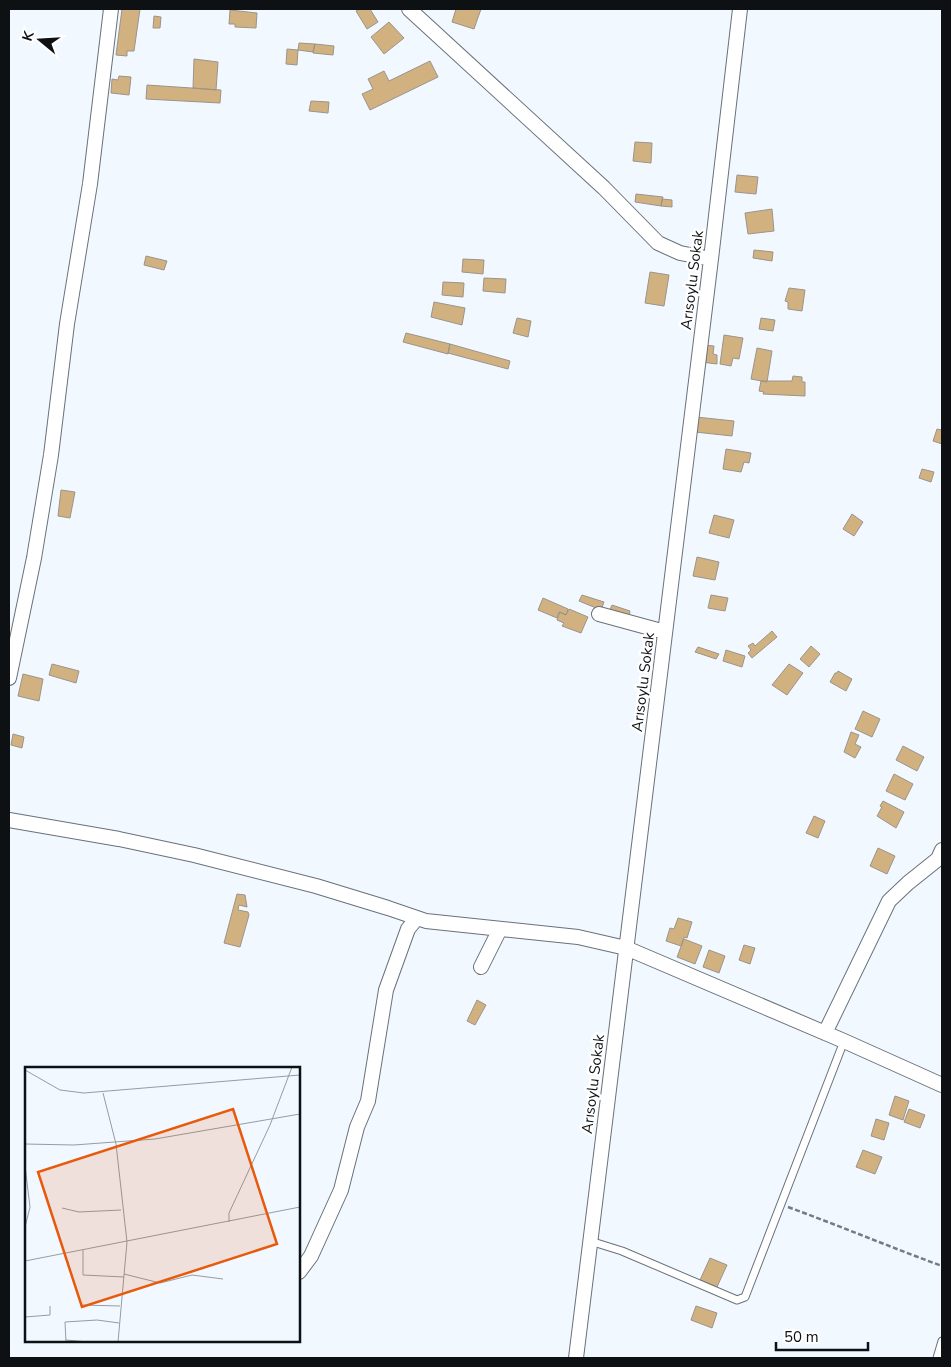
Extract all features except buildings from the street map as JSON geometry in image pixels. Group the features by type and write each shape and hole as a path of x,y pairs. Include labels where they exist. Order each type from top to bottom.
{"street":[{"path":"9,678 34,558 51,455 67,324 90,184 111,9"},
{"path":"410,9 604,188 658,243 680,253 711,259"},
{"name":"Arısoylu Sokak","path":"576,1358 740,9"},
{"path":"598,614 665,632"},
{"path":"9,820 119,839 194,855 316,886 426,921 578,937 626,948 942,1085"},
{"path":"825,1033 889,901 938,858 942,850"},
{"path":"300,1271 311,1256 341,1190 357,1127 368,1101 386,990 408,929 417,918"},
{"path":"481,967 500,929"}],"lane":[{"path":"590,1241 622,1251 740,1300 747,1295 844,1041"},
{"path":"937,1358 942,1341"}],"path":[{"path":"782,1204 899,1251 942,1266"}]}
